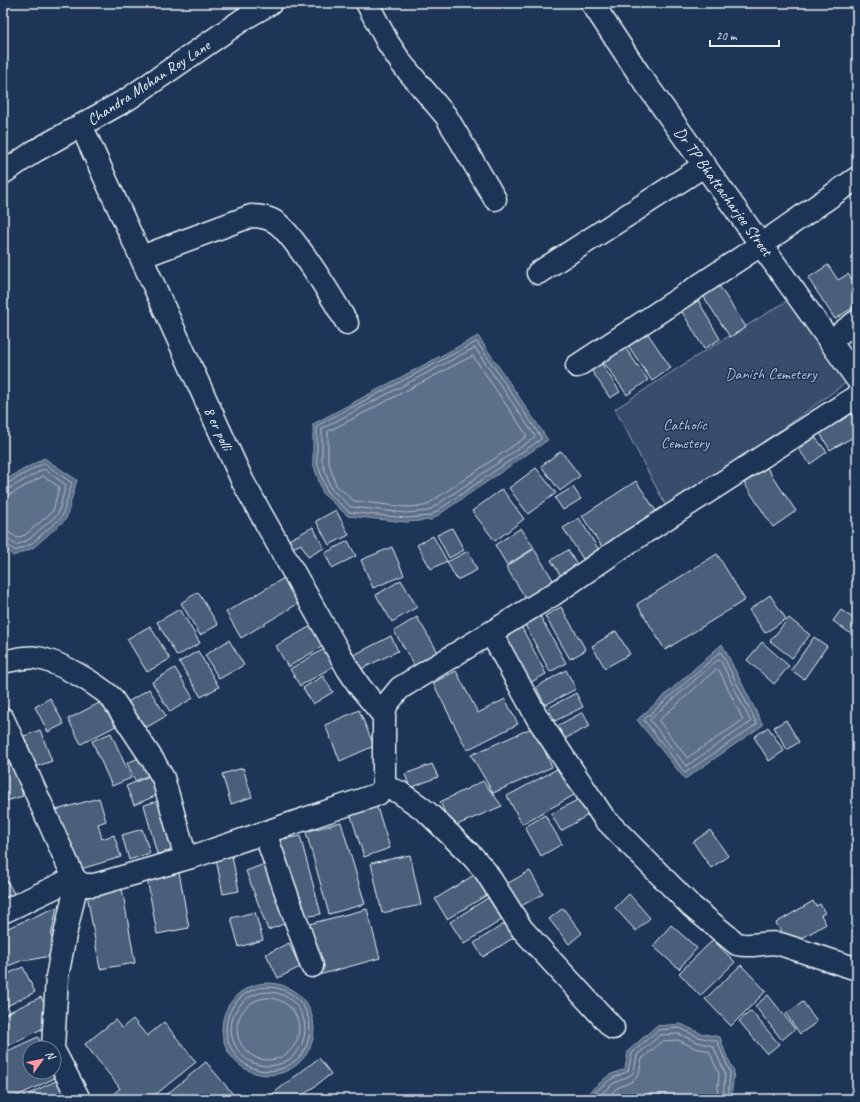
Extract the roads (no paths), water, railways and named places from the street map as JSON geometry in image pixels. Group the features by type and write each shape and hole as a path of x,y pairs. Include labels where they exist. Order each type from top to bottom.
{"street":[{"name":"Chandra Mohan Roy Lane","path":"3,173 35,151 128,99 245,18 271,3"},
{"path":"367,3 388,43 402,64 446,116 495,199"},
{"name":"Dr TP Bhattacharjee Street","path":"592,3 640,74 857,379"},
{"name":"8 er polli","path":"81,125 244,482 348,669 360,687 384,716"},
{"path":"538,272 705,165"},
{"path":"577,366 762,244 857,178"},
{"path":"141,257 251,216 266,218 276,222 289,234 317,272 347,323"},
{"path":"830,342 857,321"},
{"path":"75,880 87,886 98,884 265,833 378,794 384,787 384,716 386,705 400,688 566,587 625,545 857,396"},
{"path":"491,632 538,719 604,818 690,906 737,944 744,946 772,942 857,969"},
{"path":"3,662 26,658 45,660 65,668 87,680 111,698 147,752 162,778 169,796 186,858"},
{"path":"3,719 75,880 57,977 53,1040"},
{"path":"384,787 399,792 419,806 438,822 473,857 486,872 522,929 613,1028"},
{"path":"265,833 312,966"},
{"path":"3,912 75,880"},
{"path":"62,1067 78,1099"}],"water":[{"path":"478,336 548,440 431,520 406,522 348,516 323,494 313,463 313,424"},
{"path":"44,458 77,480 66,519 33,548 13,556 3,546 3,481"},
{"path":"722,644 763,725 685,779 637,720"},
{"path":"268,983 285,987 300,997 310,1012 314,1029 310,1046 300,1061 285,1071 268,1075 251,1071 236,1061 226,1046 222,1029 226,1012 236,997 251,987"},
{"path":"681,1024 700,1033 720,1037 734,1071 731,1099 591,1099 590,1091 609,1075 625,1069 628,1051 656,1026"}],"park label":[{"name":"Danish Cemetery","path":"771,373"},
{"name":"Catholic Cemetery","path":"685,433"}]}
